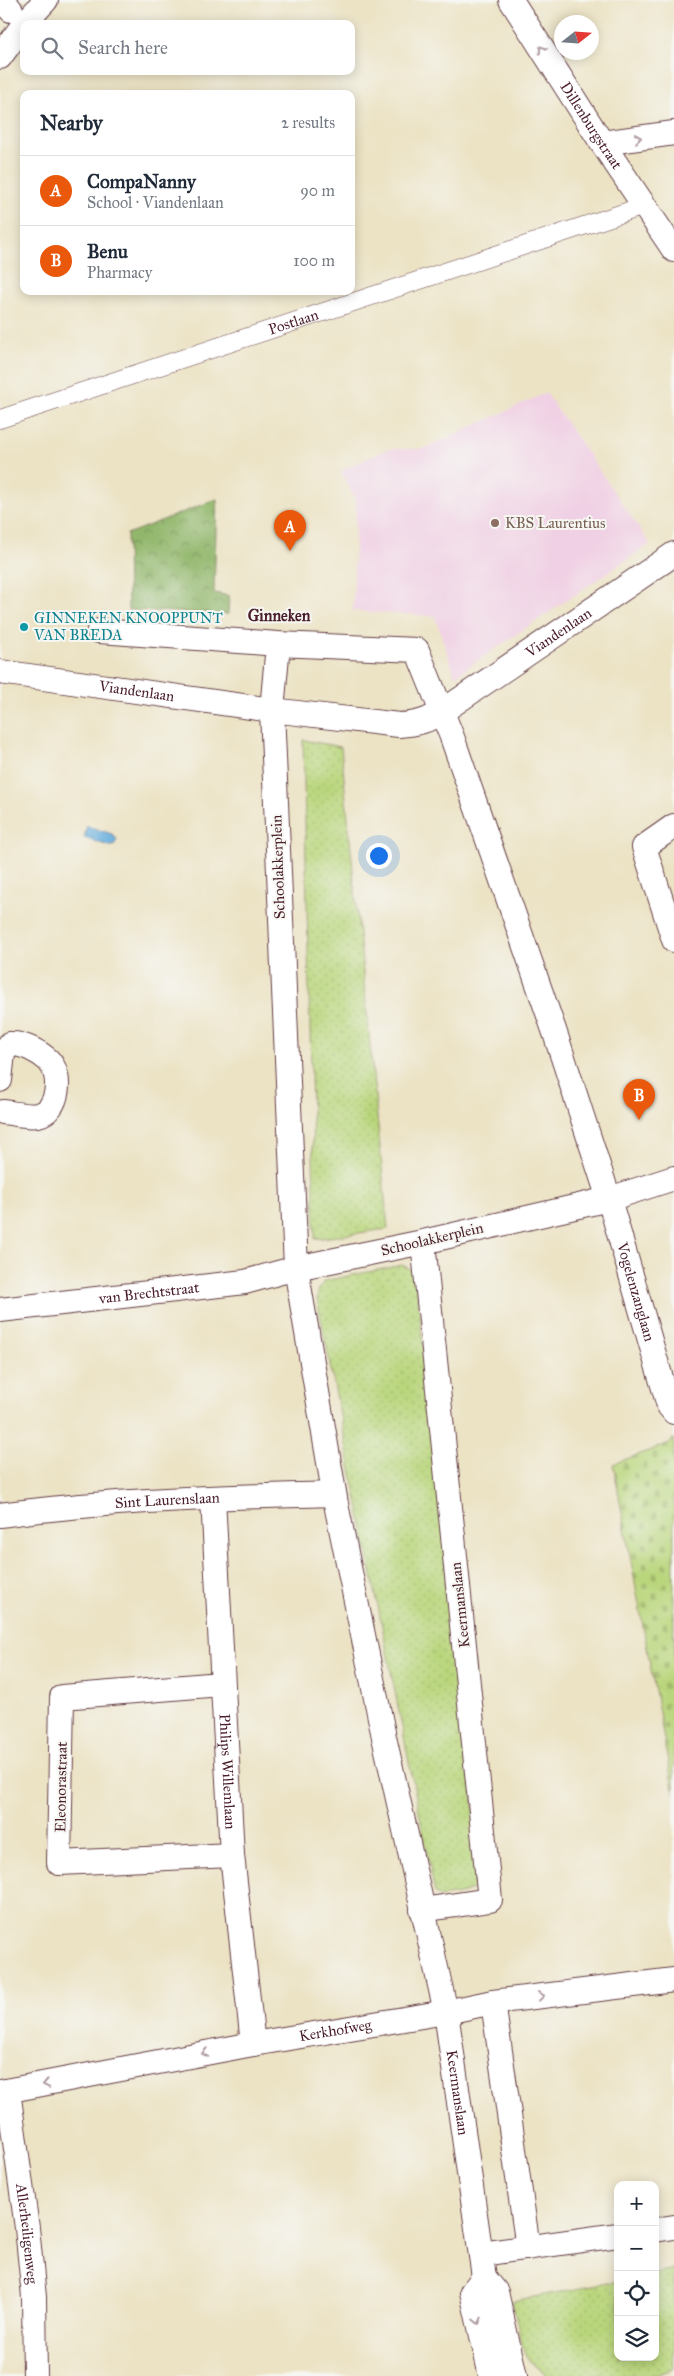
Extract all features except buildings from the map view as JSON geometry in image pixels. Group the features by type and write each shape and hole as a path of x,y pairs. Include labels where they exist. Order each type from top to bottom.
{"street":[{"path":"0,57 15,14 46,0"},
{"name":"Dillenburgstraat","path":"510,0 602,143 674,250"},
{"path":"602,143 674,133"},
{"name":"Postlaan","path":"0,419 644,206"},
{"name":"Viandenlaan","path":"0,672 272,710 399,725 415,724 430,720 674,554"},
{"path":"99,631 278,644 417,650 443,711 555,1033 609,1199"},
{"path":"272,710 278,644"},
{"name":"Schoolakkerplein","path":"272,710 296,1268 423,1242 609,1199 674,1178"},
{"path":"674,826 644,847 674,940"},
{"path":"0,1080 3,1053 10,1044 20,1043 49,1061 56,1075 56,1100 50,1109 37,1115 1,1110"},
{"name":"Vogelenzanglaan","path":"609,1199 670,1406 674,1412"},
{"name":"Keermanslaan","path":"422,1910 490,1900 423,1242"},
{"name":"van Brechtstraat","path":"0,1310 245,1282 296,1268"},
{"name":"Keermanslaan","path":"296,1268 334,1494 422,1910 446,2012 484,2277 496,2292 515,2376"},
{"name":"Sint Laurenslaan","path":"0,1515 44,1509 213,1498 334,1494"},
{"name":"Philips Willemlaan","path":"213,1498 221,1684 232,1855 253,2044"},
{"name":"Eleonorastraat","path":"221,1684 62,1698 59,1863 232,1855"},
{"name":"Kerkhofweg","path":"4,2092 253,2044 446,2012 493,2002 674,1980"},
{"path":"493,2002 528,2248"},
{"name":"Allerheiligenweg","path":"4,2092 27,2228 34,2297 35,2376"},
{"path":"659,2229 674,2227"},
{"path":"480,2254 614,2236"},
{"path":"484,2277 472,2292 491,2376"}],"shaded area":[{"name":"KBS Laurentius","path":"546,393 650,544 455,676 435,616 353,611 356,501 341,471 388,449 423,449"}],"green space":[{"path":"217,499 214,593 229,596 228,614 128,610 127,534"},
{"path":"303,740 341,747 388,1229 315,1239"},
{"path":"402,1265 410,1269 416,1280 482,1879 469,1891 440,1897 435,1893 317,1299 319,1289 324,1281"},
{"path":"674,1438 674,1794 613,1464 670,1443"},
{"path":"674,2270 674,2369 652,2376 548,2376 530,2362 522,2344 512,2301 614,2282 614,2361 659,2361 659,2273"}],"water":[{"path":"87,826 112,834 117,839 114,846 84,838"}],"place":[{"name":"KBS Laurentius","path":"495,523"},
{"name":"CompaNanny","path":"290,551"},
{"name":"GINNEKEN KNOOPPUNT VAN BREDA","path":"24,627"},
{"name":"Benu","path":"639,1120"}],"district":[{"name":"Ginneken","path":"279,615"}]}
